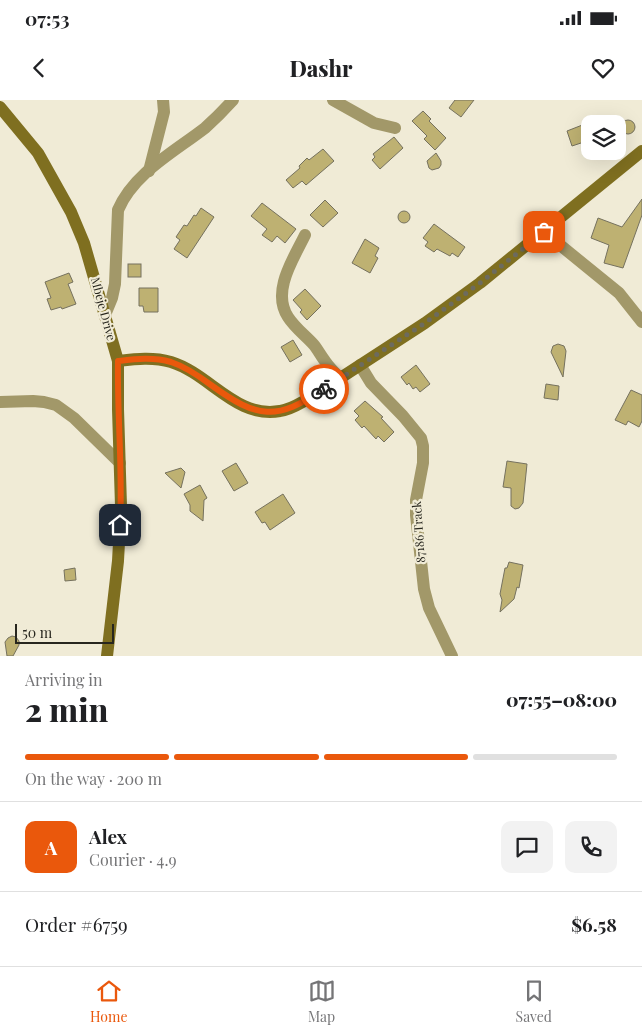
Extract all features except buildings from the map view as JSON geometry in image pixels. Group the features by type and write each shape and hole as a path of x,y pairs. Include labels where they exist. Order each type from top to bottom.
{"street":[{"path":"150,170 164,112 163,100"},
{"path":"105,314 112,298 115,284 118,210 123,199 130,189 150,170 206,126 233,100"},
{"path":"332,100 374,123 394,128"},
{"name":"Mbeje Drive","path":"0,107 38,153 67,204 84,243 118,361 121,506 108,656"},
{"path":"118,361 143,358 173,363 193,372 228,398 243,406 268,412 291,408 308,399 425,323 480,283 642,151"},
{"path":"544,232 619,293 642,322"},
{"path":"305,234 286,276 283,296 284,308 292,322 314,345 325,362 340,378"},
{"name":"87186 Track","path":"360,365 372,383 421,438 423,463 416,500 416,515 424,589 429,608 452,656"},
{"path":"0,402 33,401 56,405 74,418 120,463"}],"way so far":[{"path":"324,389 425,323 480,283 544,232"}],"route":[{"path":"120,525 118,361 143,358 173,363 193,372 228,398 257,411 281,411 291,408 324,389"}]}
